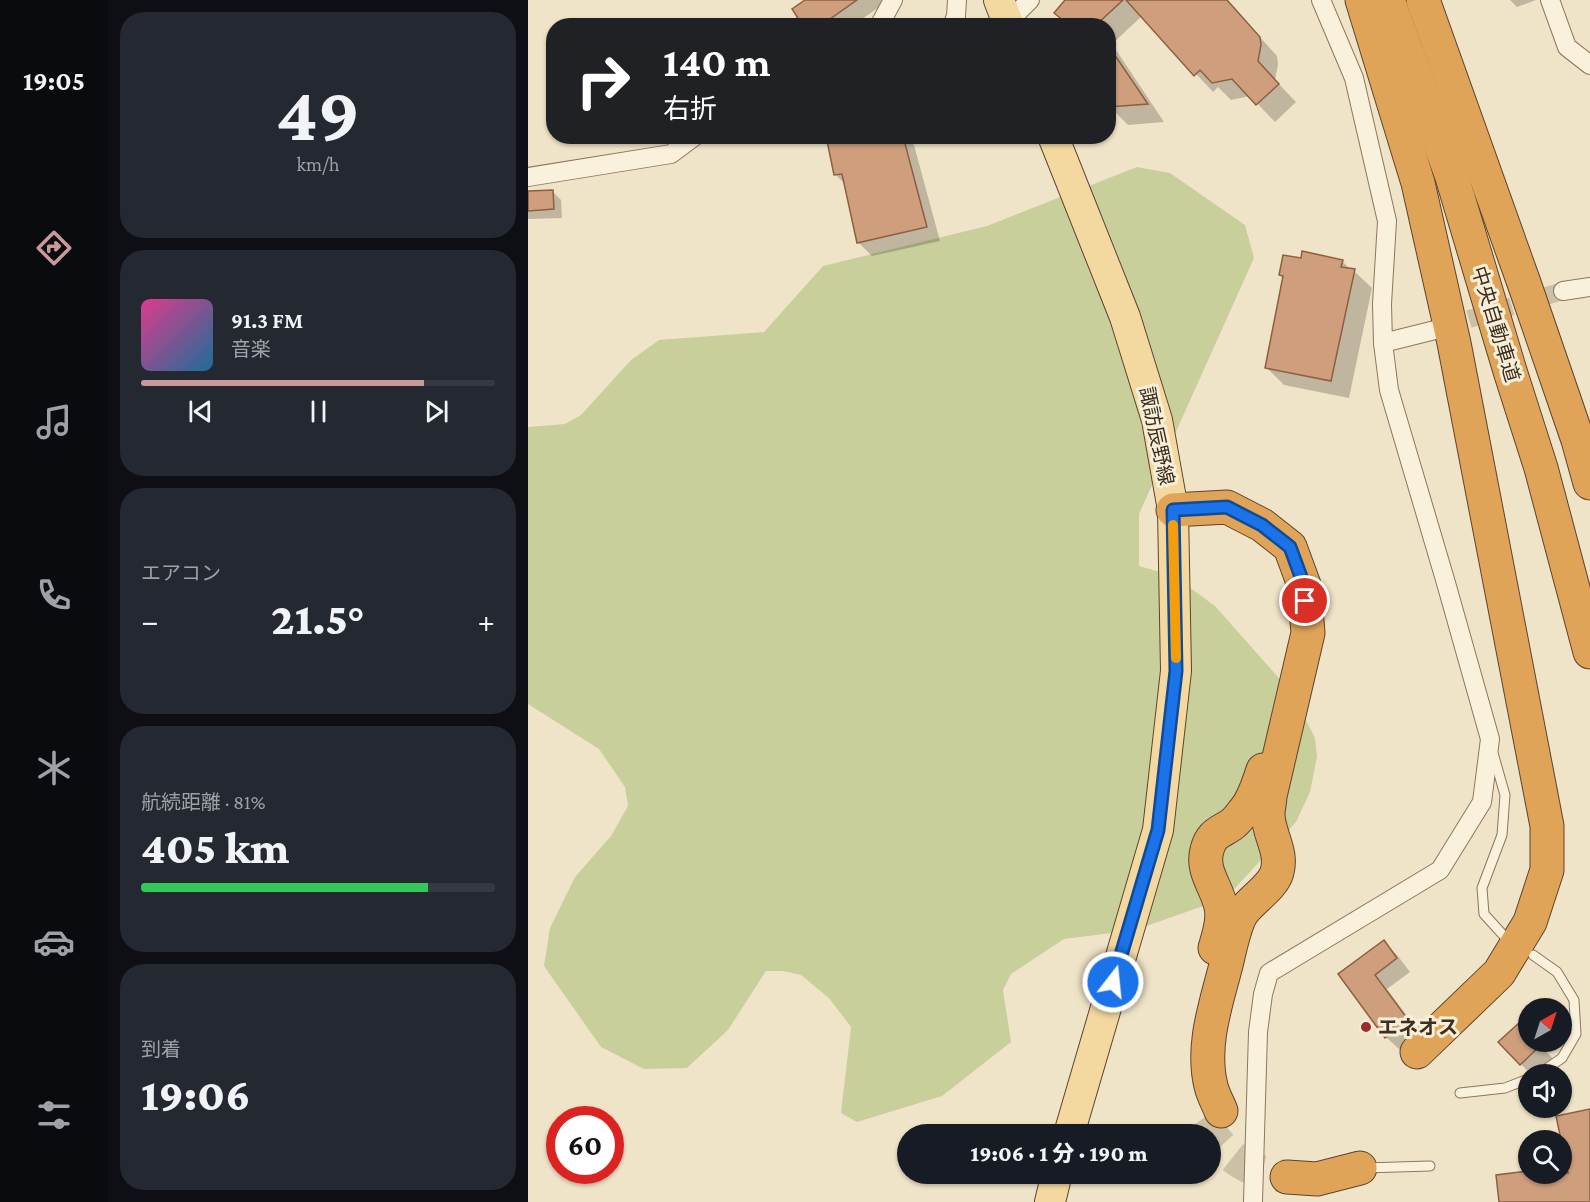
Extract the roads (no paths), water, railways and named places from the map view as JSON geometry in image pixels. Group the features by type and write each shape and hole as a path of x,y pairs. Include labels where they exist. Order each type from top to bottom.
{"highway":[{"path":"1362,0 1418,183 1454,343 1547,826 1547,870 1530,922 1499,974 1417,1052"},
{"name":"中央自動車道","path":"1388,0 1452,177 1541,468 1590,652"},
{"name":"中央自動車道","path":"1423,0 1524,283 1578,440 1590,483"},
{"path":"1524,283 1553,316 1590,413"},
{"path":"1173,510 1227,507 1262,525 1290,547 1304,585 1308,633 1270,796 1268,815 1252,829 1221,830 1213,837 1207,848 1205,861 1207,873 1236,892"},
{"path":"1211,1116 1193,1101 1187,1061 1221,926 1222,908 1236,892 1269,885 1276,875 1279,863 1278,852 1252,829"},
{"path":"1289,1167 1360,1168"}],"main road":[{"name":"諏訪辰野線","path":"1056,144 1125,317 1157,420 1173,510 1176,671 1158,830 1072,1124"},
{"path":"1050,1202 1054,1184"}],"street":[{"path":"883,18 893,0"},
{"path":"955,18 957,0"},
{"path":"1005,16 1029,0"},
{"path":"1253,1202 1258,1032 1263,994 1269,973 1440,870 1482,802 1490,739 1389,390 1383,343 1382,304 1388,221 1354,78 1321,0"},
{"path":"1550,0 1567,46 1590,64"},
{"path":"528,177 671,154 684,144"},
{"path":"1563,291 1590,287"},
{"path":"1383,343 1436,330"}],"lane":[{"path":"1490,739 1505,795 1502,835 1482,888 1484,914 1504,936"},
{"path":"1533,955 1557,972 1574,1000 1576,1034 1562,1058 1553,1064"},
{"path":"1460,1093 1505,1088 1518,1083"},
{"path":"1360,1168 1430,1166"}],"tunnel":[{"path":"1443,327 1563,291"},
{"path":"1201,1120 1220,1145 1238,1161 1255,1169 1287,1177"}],"place":[{"name":"エネオス","path":"1366,1027"}]}
